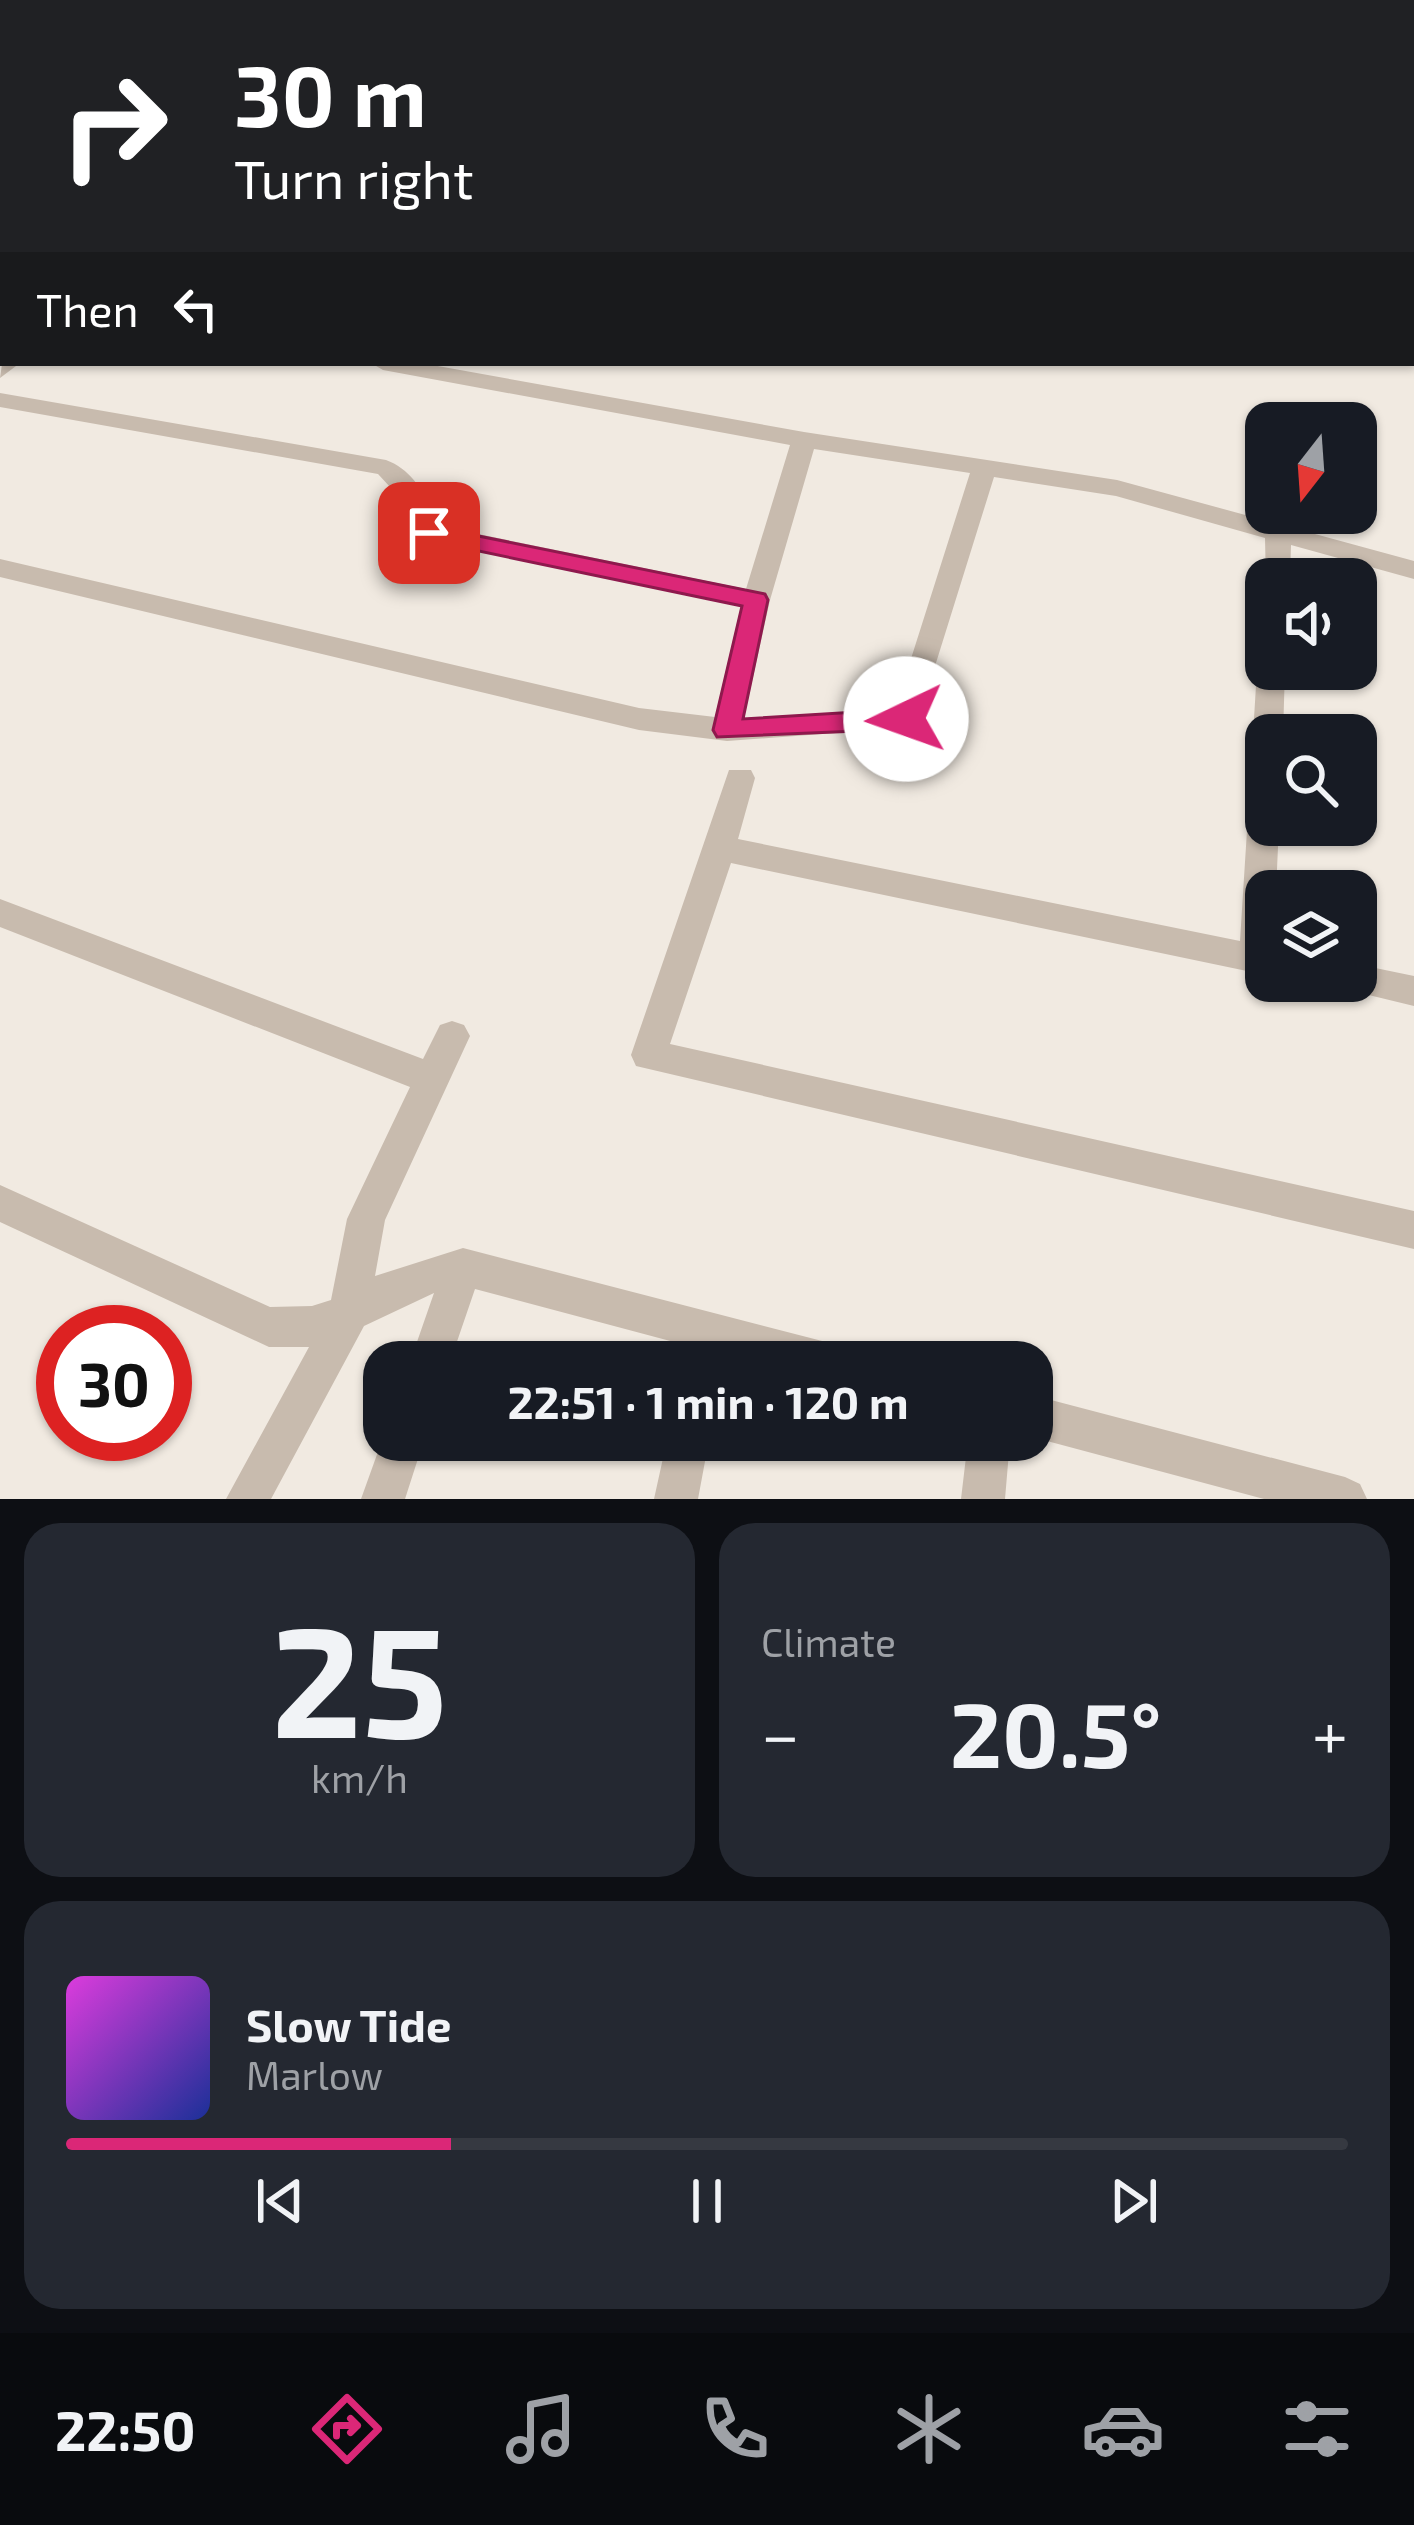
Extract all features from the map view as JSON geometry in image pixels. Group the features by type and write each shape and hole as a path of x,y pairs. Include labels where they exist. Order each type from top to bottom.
{"street":[{"path":"398,366 804,440 1117,488 1245,523"},
{"path":"0,400 386,468 415,498 429,533 756,600"},
{"path":"727,730 756,600 804,440"},
{"path":"0,568 639,719 727,730 906,719 985,467"},
{"path":"1286,534 1414,570"},
{"path":"740,778 649,1054 1414,1230"},
{"path":"720,848 1245,957"},
{"path":"0,913 432,1079"},
{"path":"1377,984 1414,992"},
{"path":"248,1499 348,1317 366,1219 452,1036"},
{"path":"0,1203 269,1327 304,1330 348,1317 395,1286 463,1267 689,1341"},
{"path":"437,1341 463,1267"},
{"path":"1053,1422 1345,1499"},
{"path":"383,1499 396,1461"},
{"path":"676,1499 684,1461"},
{"path":"983,1499 987,1461"}],"route":[{"path":"429,533 756,600 727,730 906,719"}]}
